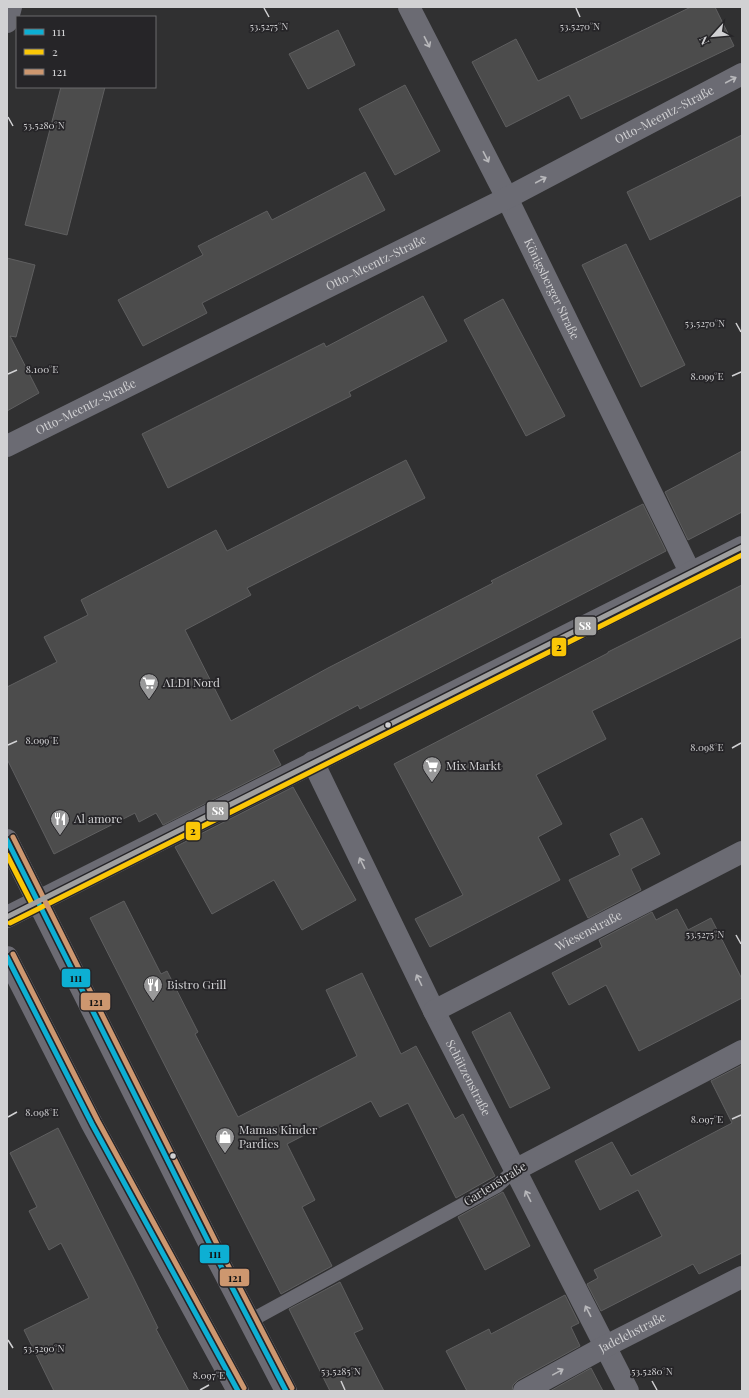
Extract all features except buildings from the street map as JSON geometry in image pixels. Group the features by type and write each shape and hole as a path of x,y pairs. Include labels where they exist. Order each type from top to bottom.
{"main road":[{"path":"7,840 286,1391"},
{"path":"7,957 92,1124 238,1391"}],"street":[{"path":"7,22 11,7"},
{"name":"Königsberger Straße","path":"409,7 507,198 690,572"},
{"name":"Otto-Meentz-Straße","path":"7,446 507,198 742,74"},
{"path":"7,917 742,547"},
{"name":"Schützenstraße","path":"313,762 434,1011 628,1391"},
{"name":"Wiesenstraße","path":"434,1011 742,852"},
{"name":"Gartenstraße","path":"515,1170 742,1051"},
{"name":"Jadelehstraße","path":"524,1391 606,1346 742,1277"}],"lane":[{"name":"Gartenstraße","path":"250,1320 497,1186 515,1170"}],"transit line":[{"name":"S8","path":"7,917 742,547"},
{"name":"2","path":"10,923 742,555"},
{"name":"121","path":"13,837 217,1244 292,1388"},
{"name":"111","path":"7,840 211,1247 286,1391"},
{"name":"2","path":"7,855 32,904"},
{"name":"121","path":"13,954 98,1121 244,1388"},
{"name":"111","path":"7,957 92,1124 238,1391"}],"place":[{"name":"ALDI Nord","path":"149,700"},
{"name":"Mix Markt","path":"432,783"},
{"name":"Al amore","path":"60,836"},
{"name":"Bistro Grill","path":"153,1002"},
{"name":"Mamas Kinder Pardies","path":"225,1154"}]}
